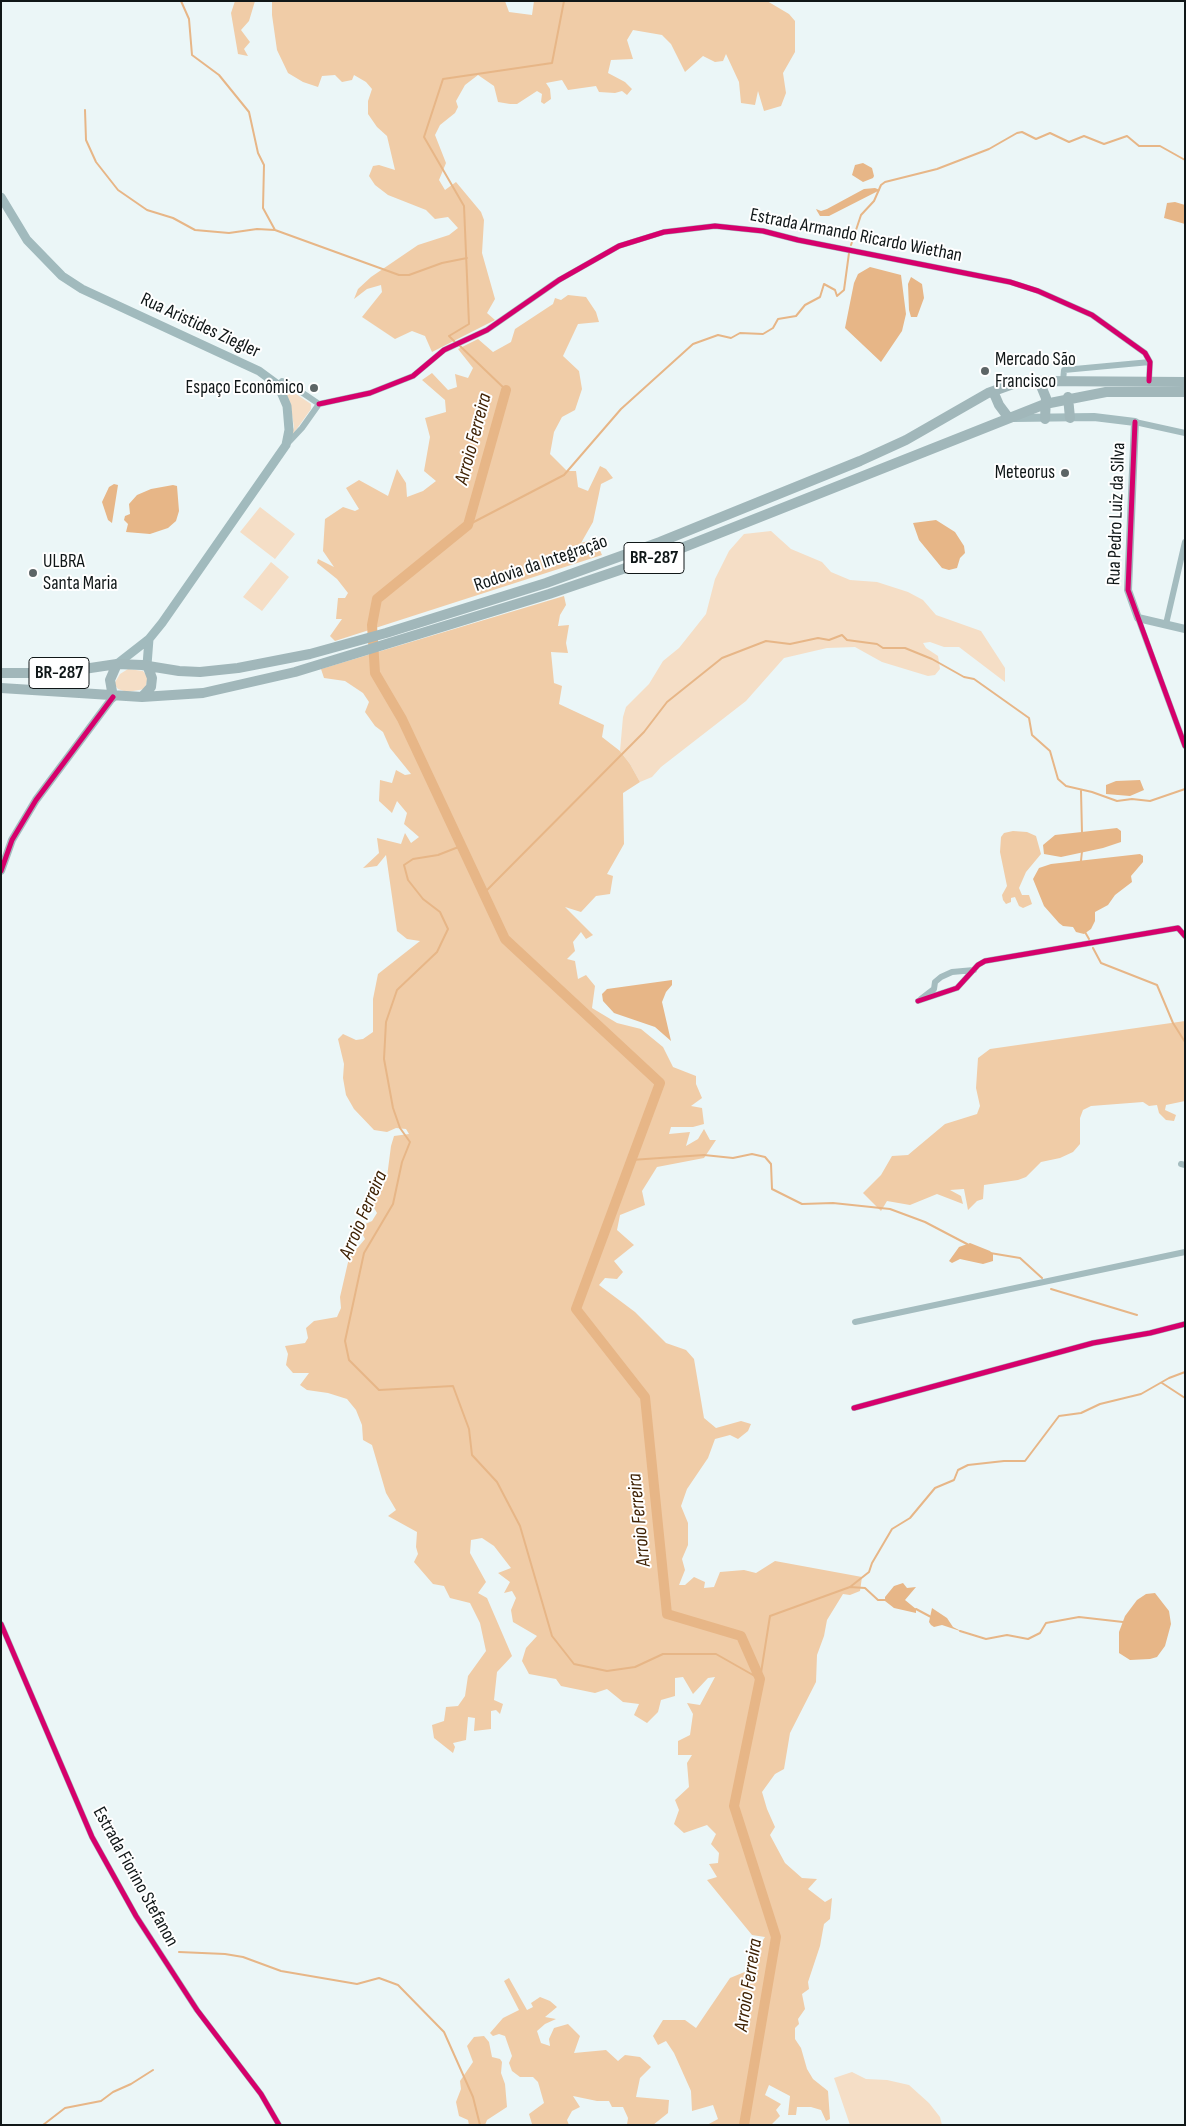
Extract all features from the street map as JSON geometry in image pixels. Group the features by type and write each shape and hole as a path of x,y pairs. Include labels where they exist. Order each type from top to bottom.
{"highway":[{"name":"Rodovia da Integração","path":"1,688 142,698 203,693 295,672 363,646 660,542 868,458 906,440 993,391 1013,384 1040,381 1149,380 1185,382"},
{"path":"1040,381 1044,392 1045,418"},
{"path":"993,391 999,405 1008,417"},
{"name":"Rodovia da Integração","path":"387,638 549,594 664,555 1008,417 1045,404 1106,392 1185,392"},
{"path":"1068,398 1070,418"},
{"name":"Rodovia da Integração","path":"1,673 57,673 117,664 148,665 179,671 200,672 238,668 363,646"},
{"path":"113,697 110,680 117,664"},
{"path":"142,698 151,687 152,678 148,665"}],"main road":[{"name":"Rua Aristides Ziegler","path":"1,197 27,240 62,276 82,289 259,371 278,385"},
{"path":"117,664 149,639 286,445 289,420 284,395 278,385"},
{"path":"148,665 149,639"}],"street":[{"name":"Estrada Armando Ricardo Wiethan","path":"318,404 363,395 413,376 444,350 487,330 559,280 620,246 664,232 715,226 758,230 1000,280 1028,288 1092,315 1145,353 1150,362"},
{"path":"1063,381 1064,370 1150,362 1149,380"},
{"path":"278,385 282,381 291,385 318,404 302,428 286,445"},
{"path":"1008,417 1094,418 1135,422 1185,434"},
{"name":"Rua Pedro Luiz da Silva","path":"1135,422 1128,590 1185,746"},
{"path":"1166,624 1185,542"},
{"path":"1138,618 1185,629"},
{"path":"1,871 12,840 36,800 113,697"},
{"path":"974,970 952,972 941,977 935,982 934,989 918,1001 957,988 974,970 986,961 1178,928 1185,936"},
{"path":"854,1322 1185,1252"},
{"path":"854,1408 1093,1343 1150,1333 1185,1324"},
{"name":"Estrada Fiorino Stefanon","path":"1,1624 92,1837 136,1916 176,1978 197,2010 261,2094 279,2125"}],"shaded area":[{"path":"235,1 255,1 249,21 241,30 250,42 244,49 248,56 238,54 231,13"},
{"path":"272,1 505,1 509,12 532,15 534,1 767,1 789,14 795,21 795,52 783,73 786,93 781,106 764,111 758,91 755,105 741,103 739,82 726,54 723,61 715,62 703,56 685,72 671,44 662,35 633,30 627,40 633,59 611,60 608,73 625,82 632,89 627,95 622,91 615,93 599,92 596,86 568,90 562,80 546,83 550,89 551,99 544,104 541,102 542,94 537,91 517,104 510,104 498,102 494,86 478,75 465,85 456,101 458,107 455,113 440,125 435,135 446,163 439,180 445,190 456,182 481,212 484,220 482,253 495,299 487,313 495,320 432,352 425,336 412,331 395,339 362,317 382,292 381,285 367,289 354,299 358,289 371,277 418,245 449,235 458,228 448,217 435,219 426,210 388,195 375,185 369,176 373,166 379,165 395,170 387,136 377,127 368,114 368,101 372,89 366,82 354,75 352,80 342,82 335,75 322,76 318,87 303,82 288,73 277,50"},
{"path":"863,163 872,168 874,176 863,182 852,175 855,165"},
{"path":"875,188 880,190 829,216 820,216 816,209 821,211 827,209 864,189"},
{"path":"1175,202 1185,205 1185,224 1164,218 1167,203"},
{"path":"870,267 901,275 906,314 902,331 881,362 845,328 854,283 858,274"},
{"path":"911,277 922,284 924,298 917,317 911,317 909,310 908,284"},
{"path":"568,295 586,297 596,312 599,322 578,324 563,356 579,371 582,389 575,410 562,417 554,432 550,454 567,471 576,471 578,487 588,491 600,466 606,469 613,478 601,484 593,522 581,543 595,539 602,555 335,641 330,636 342,619 336,619 338,598 345,598 348,593 337,579 317,563 318,559 334,567 323,551 325,519 343,507 355,511 359,509 346,488 359,480 388,496 397,469 406,483 407,497 423,491 436,481 424,471 430,437 425,418 446,412 445,400 422,380 432,373 448,390 457,387 455,374 468,378 473,368 458,349 478,339 493,352 511,342 515,329 553,304 555,298 561,300"},
{"path":"284,386 311,404 311,409 291,437 294,427 290,402 283,388"},
{"path":"114,484 118,485 112,523 108,520 102,502 109,487"},
{"path":"177,486 179,511 176,521 168,528 150,534 126,532 128,524 124,520 125,516 130,514 129,504 137,495 151,489"},
{"path":"260,507 295,534 275,559 240,532"},
{"path":"936,520 955,532 964,546 965,553 960,558 957,568 949,570 942,568 919,540 913,523"},
{"path":"771,531 791,549 822,562 831,572 850,580 877,582 908,592 923,600 936,615 981,631 1005,668 1005,682 959,647 944,647 930,642 923,643 926,648 938,656 940,669 935,675 928,676 882,662 855,647 827,648 784,658 746,701 661,767 652,777 640,782 620,751 623,717 626,707 649,684 663,661 679,648 706,614 715,579 729,551 744,534"},
{"path":"271,562 289,577 262,611 243,597"},
{"path":"564,596 566,605 560,615 558,626 569,625 566,643 568,653 551,652 554,683 562,686 559,704 604,725 602,737 620,751 640,782 623,793 624,844 607,874 613,876 610,894 596,896 581,912 565,907 593,935 586,939 581,932 573,942 575,951 567,959 575,961 578,979 586,975 595,986 592,1008 617,1023 641,1029 663,1047 673,1067 696,1076 696,1084 702,1098 691,1106 702,1108 704,1124 693,1127 671,1127 669,1134 690,1132 686,1146 698,1139 704,1129 710,1140 716,1140 704,1158 657,1167 642,1191 645,1205 620,1215 617,1230 634,1245 614,1261 623,1272 617,1279 605,1278 599,1285 635,1312 666,1343 686,1350 694,1359 704,1418 716,1428 741,1421 751,1424 748,1431 738,1439 730,1435 715,1439 708,1458 687,1489 681,1506 688,1523 688,1545 682,1559 685,1570 679,1585 685,1585 694,1577 705,1582 704,1588 714,1587 720,1572 744,1570 756,1573 775,1561 862,1577 860,1591 850,1595 843,1594 827,1620 824,1636 817,1655 816,1682 790,1733 784,1769 775,1774 762,1792 775,1827 770,1835 785,1863 802,1878 817,1879 808,1889 825,1902 832,1898 830,1919 824,1924 820,1946 808,1982 809,1989 802,1994 805,2009 798,2019 799,2024 795,2028 795,2039 801,2048 807,2069 813,2079 828,2091 830,2119 826,2121 821,2110 811,2107 797,2107 796,2115 788,2115 790,2096 769,2085 765,2095 781,2104 776,2110 780,2116 771,2125 707,2125 718,2119 713,2105 692,2111 691,2091 674,2053 666,2041 658,2045 653,2036 663,2020 685,2020 696,2028 730,1978 747,1971 758,1955 758,1948 765,1937 752,1935 707,1880 717,1877 709,1864 718,1863 719,1853 711,1844 716,1834 707,1825 684,1833 674,1824 679,1810 675,1800 689,1787 687,1763 692,1755 678,1755 678,1741 690,1735 693,1714 687,1703 700,1705 715,1677 708,1678 693,1694 683,1677 675,1678 675,1696 661,1700 658,1712 647,1723 634,1715 639,1704 623,1702 607,1689 595,1693 561,1686 556,1679 529,1674 522,1661 526,1648 537,1636 513,1622 511,1610 516,1598 512,1591 504,1593 510,1582 498,1573 511,1568 494,1546 482,1538 471,1540 470,1553 486,1582 478,1593 487,1598 512,1656 497,1672 494,1700 503,1704 500,1714 496,1710 491,1711 491,1729 474,1731 475,1718 468,1717 466,1740 453,1743 455,1747 453,1753 434,1738 432,1725 444,1721 446,1707 458,1706 465,1696 468,1676 486,1651 480,1623 470,1603 450,1598 444,1586 433,1584 414,1562 418,1554 416,1547 417,1532 388,1516 396,1510 386,1493 372,1445 363,1440 362,1425 356,1410 347,1399 328,1393 307,1390 300,1385 309,1373 293,1373 286,1365 288,1354 285,1346 305,1343 308,1338 306,1328 314,1321 337,1317 341,1308 340,1297 349,1258 365,1239 359,1227 372,1221 377,1213 369,1199 380,1194 387,1177 394,1136 409,1134 406,1129 396,1128 387,1132 374,1130 354,1109 346,1095 343,1078 344,1064 338,1039 343,1034 356,1040 363,1039 373,1032 373,999 378,974 420,941 407,939 397,931 386,855 377,866 363,868 379,853 377,838 401,844 405,833 411,843 419,837 404,824 407,813 397,801 392,813 379,801 380,780 392,783 396,770 405,775 411,774 390,748 383,732 375,726 365,712 369,702 363,693 345,681 324,678 321,669"},
{"path":"128,669 143,671 148,677 145,689 127,692 118,689 114,684 120,674"},
{"path":"1140,780 1144,790 1130,796 1106,794 1106,785 1116,781"},
{"path":"1117,828 1121,831 1121,842 1061,857 1044,854 1043,845 1055,835"},
{"path":"1013,831 1027,832 1036,836 1041,854 1026,872 1019,888 1022,895 1029,895 1032,904 1023,908 1019,906 1015,897 1011,898 1011,902 1006,904 1002,895 1007,886 1000,852 1001,837 1004,833"},
{"path":"1140,854 1143,856 1143,862 1131,876 1132,882 1115,895 1108,905 1095,912 1095,921 1091,929 1084,934 1076,932 1073,927 1063,926 1059,923 1044,906 1033,879 1039,868 1051,864"},
{"path":"672,980 672,985 666,992 662,1002 671,1041 655,1027 614,1013 603,1001 602,994 607,989"},
{"path":"1185,1021 1185,1101 1166,1105 1165,1110 1176,1115 1174,1121 1166,1120 1159,1113 1157,1105 1149,1106 1143,1102 1091,1106 1083,1110 1080,1118 1080,1144 1073,1152 1060,1158 1041,1162 1026,1177 1018,1180 984,1185 983,1199 977,1201 968,1210 964,1189 950,1190 961,1196 963,1204 937,1194 910,1205 887,1201 881,1211 863,1193 881,1175 892,1156 908,1155 945,1124 977,1114 980,1106 976,1088 978,1058 990,1049"},
{"path":"970,1243 990,1251 993,1254 993,1261 983,1264 960,1259 952,1263 949,1261 959,1247"},
{"path":"903,1583 907,1588 916,1587 905,1600 916,1609 916,1613 894,1608 885,1601 885,1597 894,1586"},
{"path":"1155,1593 1169,1611 1171,1624 1165,1646 1157,1657 1130,1660 1119,1653 1119,1632 1125,1616 1137,1600 1146,1594"},
{"path":"932,1608 947,1618 953,1627 963,1632 942,1625 934,1627 931,1625 929,1622"},
{"path":"509,1978 527,2010 533,2007 531,2003 540,1997 550,2001 557,2007 545,2017 556,2019 545,2024 537,2031 541,2043 550,2046 549,2039 554,2028 568,2024 580,2036 574,2053 606,2050 618,2061 625,2055 640,2057 651,2067 640,2078 636,2097 669,2100 668,2113 653,2125 627,2125 628,2118 623,2107 612,2107 609,2101 597,2101 573,2096 580,2107 572,2111 567,2120 569,2125 532,2124 529,2114 544,2103 538,2082 533,2077 520,2077 512,2071 509,2063 512,2056 505,2036 499,2034 493,2036 490,2033 503,2018 519,2010 504,1981"},
{"path":"484,2036 489,2042 492,2057 500,2059 502,2062 501,2073 505,2084 507,2107 487,2120 485,2125 469,2125 468,2120 459,2116 456,2102 461,2089 460,2081 473,2062 467,2046 474,2037"},
{"path":"852,2072 866,2079 887,2080 909,2085 929,2103 940,2117 942,2125 850,2125 834,2078"}],"waterway":[{"path":"181,1 189,19 192,55 219,75 249,112 258,153 264,165 263,208 275,230"},
{"name":"Arroio Ferreira","path":"455,342 449,336 469,324 464,206 424,137 443,79 552,63 564,1"},
{"path":"85,110 86,140 96,162 118,190 147,210 173,218 195,230 229,233 257,229 275,230 399,275 409,275 442,263 467,258"},
{"path":"851,245 861,215 874,201 881,185 885,182 937,169 989,149 1017,133 1022,132 1036,139 1050,133 1069,142 1084,136 1104,144 1127,136 1139,146 1160,146 1185,160"},
{"path":"468,525 564,475 621,409 693,344 718,335 731,338 740,333 763,334 773,328 778,319 796,316 805,305 820,297 824,284 835,290 837,296 844,290 849,253"},
{"name":"Arroio Ferreira","path":"459,345 506,390"},
{"name":"Arroio Ferreira","path":"506,390 468,525 377,599 372,625 375,673 402,719 505,939 660,1083 576,1309 645,1397 667,1614 741,1636 760,1679 734,1806 776,1937 744,2125"},
{"path":"484,893 644,732 667,702 722,658 766,641 790,644 818,638 829,640 842,635 847,640 877,644 883,648 905,648 932,659 964,677 974,679 1029,718 1032,735 1050,751 1058,779 1066,786 1092,792 1117,801 1132,799 1150,801 1185,789"},
{"path":"1081,791 1082,833"},
{"name":"Arroio Ferreira","path":"461,846 438,855 413,859 404,865 408,880 423,899 440,912 448,929 437,952 397,990 386,1022 384,1059 393,1108 400,1128 410,1142 402,1162 393,1204 364,1253 345,1341 349,1360 379,1390 453,1386 469,1429 472,1455 497,1482 520,1526 552,1636 574,1664 607,1671 635,1667 663,1654 716,1654 760,1679 770,1616 850,1587 869,1572 872,1563 892,1529 910,1518 935,1488 954,1480 958,1470 968,1465 1025,1461 1059,1416 1081,1413 1100,1404 1141,1394 1169,1378 1185,1372"},
{"path":"1081,861 1082,851"},
{"path":"1085,932 1089,939"},
{"path":"1093,948 1101,963 1157,985 1173,1023 1185,1042"},
{"path":"631,1160 704,1155 733,1158 752,1154 765,1157 771,1164 772,1189 802,1204 833,1203 890,1209 925,1222 967,1244"},
{"path":"990,1253 1020,1258 1042,1278"},
{"path":"1051,1289 1137,1315"},
{"path":"1162,1383 1185,1398"},
{"path":"850,1587 865,1588 878,1600 888,1600"},
{"path":"916,1609 931,1617"},
{"path":"960,1631 986,1639 1007,1635 1028,1639 1040,1633 1046,1623 1079,1617 1123,1622"},
{"path":"179,1952 225,1954 243,1957 281,1971 357,1984 379,1978 398,1985 444,2032 473,2097 480,2125"},
{"path":"43,2125 65,2108 101,2101 113,2092 131,2084 153,2070"}],"cycle path":[{"path":"319,404 370,393 413,376 444,350 487,330 559,280 619,246 664,232 715,226 763,231 798,240 1010,282 1038,291 1092,315 1145,353 1150,362 1149,381"},
{"path":"1135,422 1128,590 1185,746"},
{"path":"1,871 12,840 36,800 113,697"},
{"path":"918,1001 957,988 978,965 985,961 1178,928 1185,936"},
{"path":"854,1408 1093,1343 1150,1333 1185,1324"},
{"path":"1,1624 92,1837 136,1916 197,2010 261,2094 279,2125"}],"place":[{"name":"Mercado São Francisco","path":"985,371"},
{"name":"Espaço Econômico","path":"314,388"},
{"name":"Meteorus","path":"1065,473"},
{"name":"ULBRA Santa Maria","path":"33,573"}]}
